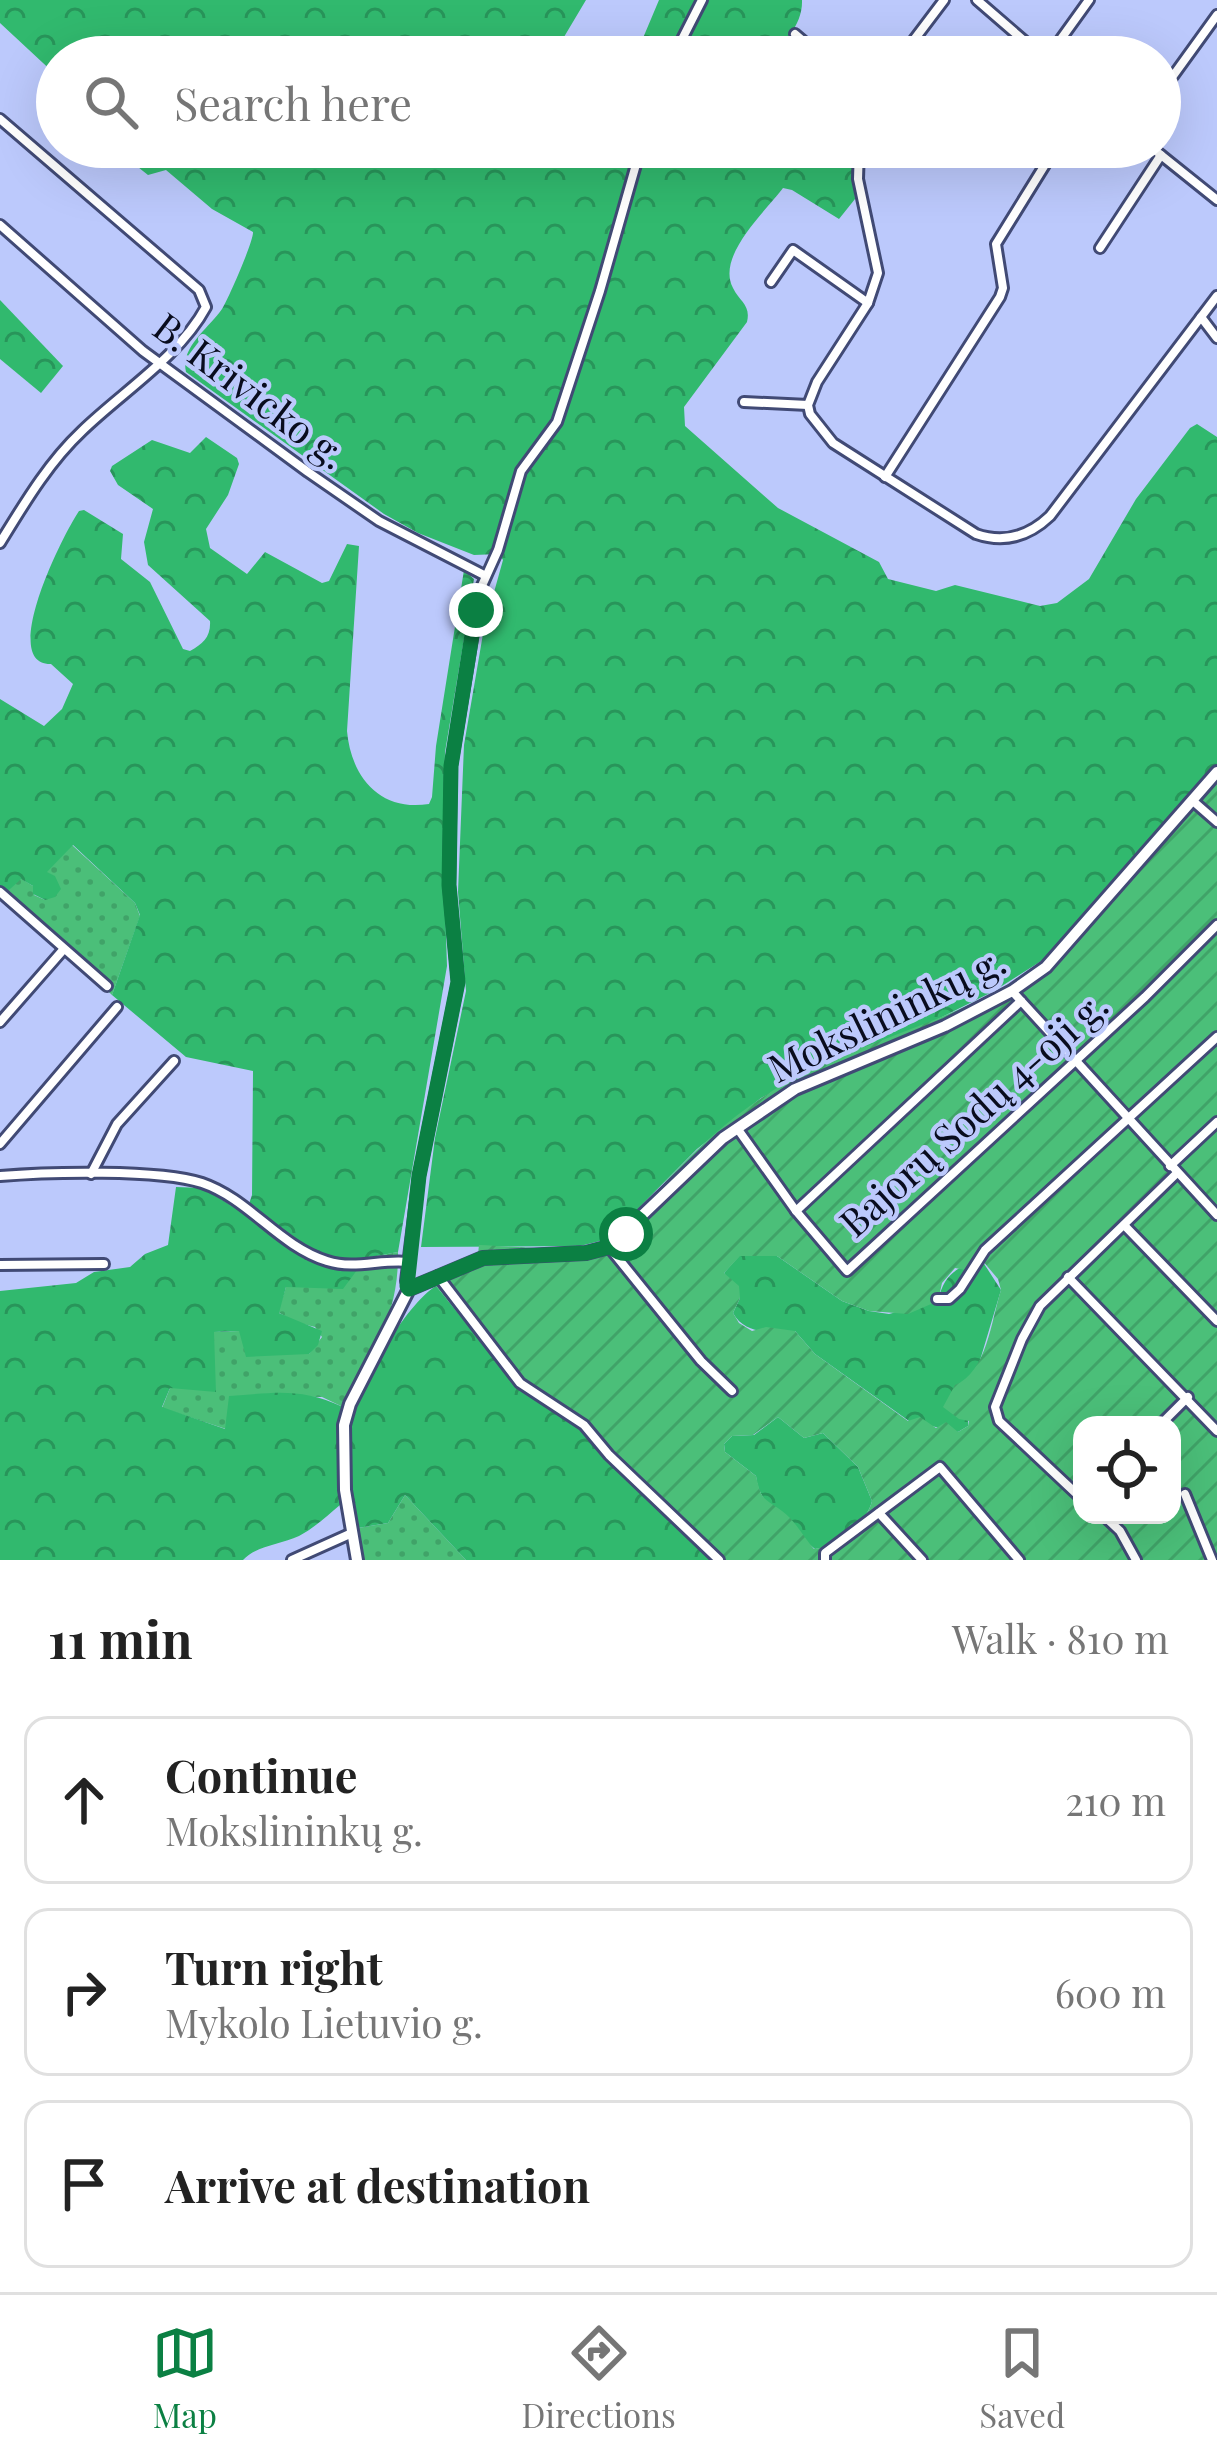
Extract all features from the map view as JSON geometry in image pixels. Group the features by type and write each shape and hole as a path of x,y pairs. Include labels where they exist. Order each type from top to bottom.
{"street":[{"path":"684,36 702,0"},
{"path":"917,36 944,0"},
{"path":"977,0 1021,36"},
{"path":"1062,36 1089,0"},
{"path":"1181,65 1217,15"},
{"path":"0,119 36,150"},
{"path":"0,543 68,445 159,363 203,313 204,296 56,168"},
{"path":"357,1560 343,1460 347,1414 409,1289 419,1176 458,982 449,885 451,766 484,574 497,550 521,471 556,422 635,168"},
{"path":"858,168 878,273 868,303 817,382 808,405 812,420 822,434 976,534 1007,539 1030,532 1059,506 1217,296"},
{"path":"885,477 1003,292 996,244 1043,168"},
{"path":"1100,248 1152,168"},
{"path":"1177,168 1217,200"},
{"name":"B. Krivicko g.","path":"0,225 159,363 379,521 484,574"},
{"path":"771,282 793,250 868,303"},
{"path":"1201,317 1217,338"},
{"path":"744,402 808,405"},
{"name":"Mokslininkų g.","path":"609,1247 736,1128 807,1082 1017,996 1058,956 1217,772"},
{"path":"1192,801 1217,823"},
{"path":"0,892 107,986"},
{"name":"Bajorų Sodų 4-oji g.","path":"736,1128 847,1271 1076,1062 1217,925"},
{"path":"0,1022 63,950"},
{"path":"796,1211 1017,996 1217,1215"},
{"path":"0,1144 117,1007"},
{"path":"937,1299 949,1299 985,1250 1217,1037"},
{"path":"91,1174 117,1124 174,1061"},
{"path":"1073,1490 995,1414 1022,1339 1040,1306 1124,1225 1217,1121"},
{"path":"0,1176 91,1174 191,1180 210,1186 286,1241 324,1260 347,1266 408,1262"},
{"path":"1124,1225 1217,1321"},
{"path":"409,1289 497,1256 586,1253 609,1247 732,1391"},
{"path":"0,1265 104,1264"},
{"path":"437,1275 520,1383 584,1425 719,1560"},
{"path":"1068,1277 1217,1430"},
{"path":"1169,1416 1188,1397"},
{"path":"825,1560 825,1553 940,1467 1019,1560"},
{"path":"1185,1494 1211,1560"},
{"path":"879,1514 922,1560"},
{"path":"1113,1524 1136,1560"},
{"path":"292,1560 352,1533"}],"green space":[{"path":"0,0 586,0 565,36 36,36 36,56 0,23"},
{"path":"659,0 802,0 799,19 788,36 644,36"},
{"path":"139,168 853,168 855,199 839,219 783,188 737,249 730,276 746,307 747,322 684,407 685,426 778,508 879,562 888,579 936,591 955,585 1040,606 1057,603 1089,579 1136,499 1197,424 1217,437 1217,765 1046,958 920,1028 814,1070 761,1098 697,1149 608,1239 580,1246 421,1247 435,1138 466,991 458,892 464,745 484,628 503,560 499,554 474,555 384,514 186,372 187,354 225,303 253,232 212,209 166,170 148,175"},
{"path":"0,300 63,366 41,393 0,359"},
{"path":"206,437 239,464 228,495 206,529 210,548 247,574 265,552 322,583 329,581 347,544 359,546 347,731 362,776 382,796 396,802 429,804 432,797 464,570 474,579 445,752 447,966 398,1252 366,1258 343,1289 286,1287 279,1313 322,1331 309,1354 246,1357 239,1331 214,1332 216,1392 170,1388 162,1407 225,1429 229,1396 300,1394 343,1407 340,1505 320,1522 243,1560 0,1560 0,1291 76,1283 94,1272 130,1267 145,1254 168,1245 176,1187 203,1188 240,1211 248,1207 252,1195 253,1071 186,1057 112,995 140,915 135,903 73,845 47,872 55,876 61,889 55,897 45,900 33,894 33,886 21,879 5,894 0,889 0,699 44,726 62,709 73,684 51,664 37,659 31,645 32,624 47,574 79,511 84,510 123,534 121,559 150,582 183,649 199,646 208,636 210,621 148,565 144,542 153,509 118,485 110,471 152,440 190,453"},
{"path":"1217,765 1217,1560 715,1560 580,1426 513,1381 436,1286 477,1263 479,1245 562,1248 607,1239 712,1136 763,1097 836,1059 989,995 1058,948","holes":["740,1256 777,1256 842,1301 869,1311 908,1314 938,1301 942,1283 955,1268 965,1270 982,1260 1001,1290 981,1357 955,1385 943,1407 969,1421 968,1426 958,1432 946,1422 936,1428 920,1417 908,1421 815,1354 795,1331 766,1327 752,1331 739,1323 733,1313 739,1286 724,1273","778,1417 804,1438 823,1433 858,1467 872,1501 857,1525 823,1547 814,1549 791,1519 764,1498 756,1476 725,1452 724,1444 732,1436 753,1435"]},
{"path":"72,845 135,903 140,916 112,995 5,894 20,878 45,900 46,872"},
{"path":"398,1252 389,1314 343,1407 322,1397 230,1396 226,1429 162,1408 170,1388 213,1332 239,1331 309,1354 322,1337 315,1327 278,1312 286,1287 366,1258"},
{"path":"740,1255 777,1256 842,1301 889,1314 938,1301 952,1273 981,1259 1001,1290 978,1367 969,1380 968,1426 958,1432 909,1421 815,1354 795,1331 745,1326 733,1313 740,1298 724,1273"},
{"path":"436,1286 513,1381 580,1426 715,1560 466,1560 405,1495 388,1523 358,1528 347,1452 352,1411 397,1329"},
{"path":"778,1417 804,1438 823,1433 858,1467 872,1501 857,1525 823,1547 815,1549 778,1517 763,1497 756,1476 725,1452 724,1444 732,1436 754,1435"},
{"path":"405,1495 466,1560 362,1560 358,1528 388,1523"}],"route":[{"path":"476,610 451,766 449,885 458,982 419,1176 407,1286 483,1258 598,1251 626,1234"}]}
